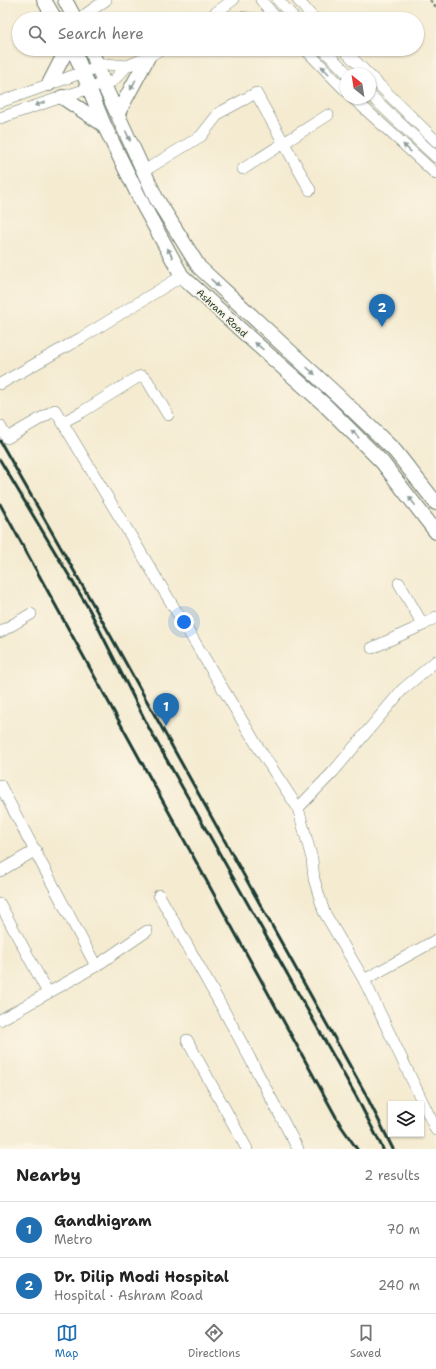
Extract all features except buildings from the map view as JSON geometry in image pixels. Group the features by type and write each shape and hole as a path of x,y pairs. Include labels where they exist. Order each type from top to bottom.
{"main road":[{"path":"44,0 51,12"},
{"path":"65,0 71,12"},
{"path":"49,84 63,56"},
{"name":"Ashram Road","path":"75,56 104,125 142,205 182,276 325,405 382,462 436,532"},
{"name":"Ashram Road","path":"93,56 104,85 156,198 199,267 337,395 395,452 436,503"},
{"path":"118,113 148,57"},
{"path":"62,97 104,125"}],"street":[{"path":"89,12 106,0"},
{"path":"217,12 233,0"},
{"path":"261,0 271,12"},
{"path":"278,0 289,12"},
{"path":"298,0 308,12"},
{"path":"312,56 340,85"},
{"path":"330,56 342,68"},
{"path":"351,56 362,68"},
{"path":"0,118 113,82 127,66 148,57"},
{"path":"0,102 98,66 106,64 127,66"},
{"path":"376,82 436,141 433,154"},
{"path":"144,171 201,136 220,113 256,93 310,190"},
{"path":"376,101 433,154"},
{"path":"360,104 436,174"},
{"path":"243,169 283,142 328,115"},
{"path":"0,384 81,338 182,276"},
{"path":"63,422 142,376 147,380 168,415"},
{"path":"0,426 7,438 56,410 239,716 298,808 312,859 314,879 324,912 364,980 436,1130"},
{"path":"399,583 423,625"},
{"path":"0,632 31,614"},
{"path":"372,648 423,625 436,617"},
{"path":"298,808 333,772 402,690 436,661"},
{"path":"0,785 36,850 96,966"},
{"path":"0,871 36,850"},
{"path":"159,895 248,1054 298,1149"},
{"path":"0,904 48,993"},
{"path":"0,1020 96,966 147,931"},
{"path":"364,980 436,940"},
{"path":"187,1040 248,1149"}],"path":[{"path":"430,0 436,7"}],"railway":[{"path":"0,441 94,606 364,1091 393,1149"},
{"path":"0,460 89,609 150,730 356,1096 383,1149"},
{"path":"0,504 341,1126 357,1149"}],"place":[{"name":"Dr. Dilip Modi Hospital","path":"382,327"},
{"name":"Gandhigram","path":"166,726"}]}
